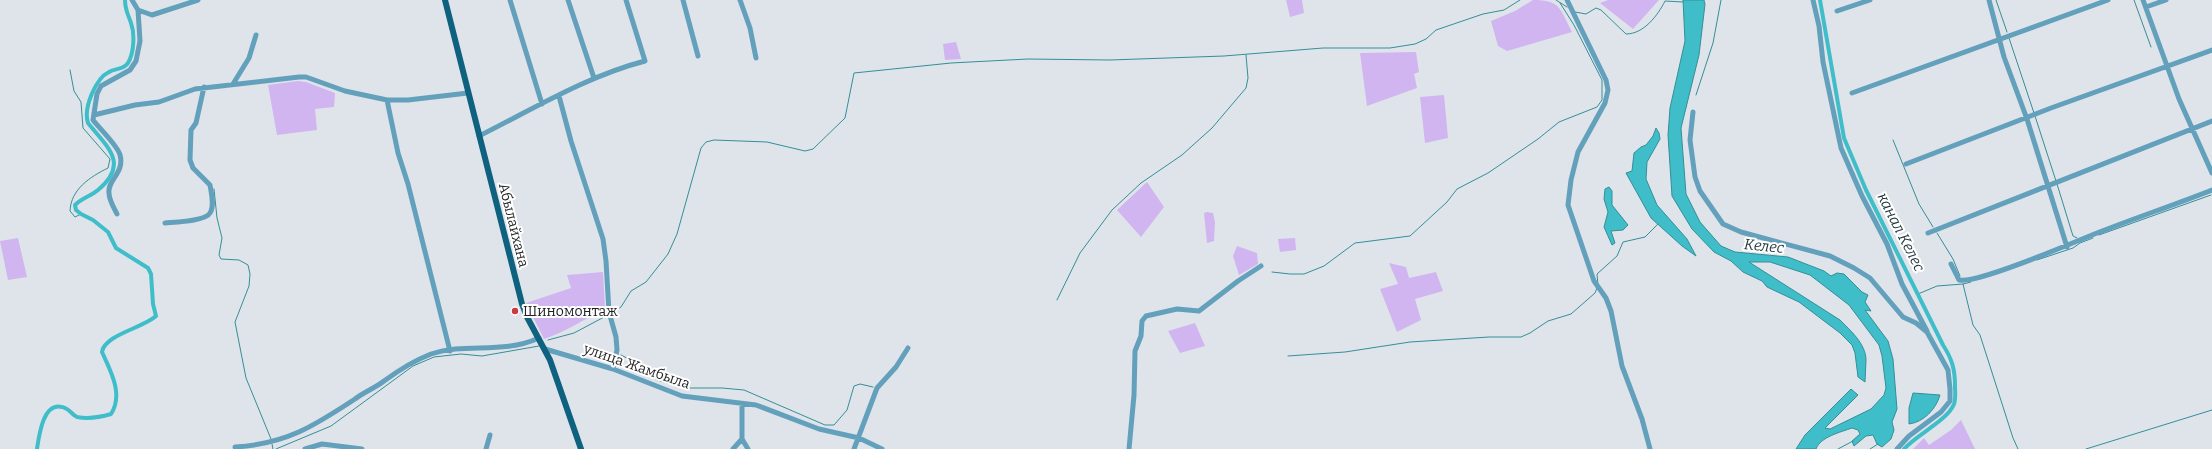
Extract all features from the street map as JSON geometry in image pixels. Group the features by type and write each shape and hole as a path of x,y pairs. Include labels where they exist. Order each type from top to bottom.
{"main road":[{"name":"Абылайхана","path":"445,0 522,304 545,349 581,449"}],"street":[{"path":"117,214 108,193 110,186 120,171 122,162 120,153 93,120 97,94 101,86 130,70 136,61 140,41 138,10 132,0"},
{"path":"138,10 152,15 198,0"},
{"path":"510,0 542,104"},
{"path":"568,0 594,78"},
{"path":"479,136 594,78 618,68 646,61 626,0"},
{"path":"683,0 698,56"},
{"path":"740,0 750,28 756,58"},
{"path":"1562,0 1568,2 1606,80 1608,90 1605,103 1578,152 1571,180 1568,205 1594,281 1606,298 1611,310 1622,366 1642,418 1650,449"},
{"path":"1813,0 1820,26 1823,62 1841,148 1862,196 1887,244 1902,284 1948,370 1950,401 1941,412 1909,436 1897,449"},
{"path":"1837,11 1870,0"},
{"path":"1989,0 1999,38 2027,119 2067,246"},
{"path":"1852,93 1999,38 2108,0"},
{"path":"2143,0 2192,129 2212,173"},
{"path":"2146,8 2166,0"},
{"path":"233,84 249,58 256,35"},
{"path":"1906,164 2212,50"},
{"path":"94,115 135,105 159,102 178,94 204,87 306,77 346,91 388,100 408,100 468,93"},
{"path":"165,223 204,218 210,213 212,205 210,185 193,168 190,160 191,130 196,123 204,87"},
{"path":"559,96 571,141 603,239 609,312 616,337 617,350 613,369"},
{"path":"388,100 398,153 408,184 450,351"},
{"path":"1693,112 1690,140 1695,177 1700,191 1723,224 1741,232 1830,256 1854,268 1870,278 1903,317 1916,323 1927,332"},
{"path":"1928,233 2212,121"},
{"path":"1951,264 1958,280 1964,281 2067,246 2096,233 2212,190"},
{"path":"1129,449 1134,395 1135,351 1141,336 1142,321 1146,316 1177,309 1199,311 1238,281 1261,266"},
{"path":"236,447 275,442 290,436 329,417 396,371 416,360 433,354 450,351 512,347 539,338"},
{"path":"854,449 876,388 896,367 908,348"},
{"name":"улица Жамбыла","path":"545,349 613,369 682,396 756,405 819,429 859,438 882,449"},
{"path":"742,404 742,439 748,449"},
{"path":"486,449 490,434"},
{"path":"733,449 742,439"},
{"path":"306,449 322,444 362,449"}],"shaded area":[{"path":"1286,0 1302,0 1304,13 1290,17"},
{"path":"1533,0 1542,0 1558,7 1572,32 1507,51 1498,46 1491,21 1515,11"},
{"path":"1608,0 1659,0 1633,29 1600,3"},
{"path":"956,42 961,59 945,60 943,44"},
{"path":"1416,52 1419,72 1414,74 1417,88 1367,106 1360,53"},
{"path":"298,81 306,82 335,93 334,107 315,109 317,130 277,135 268,85"},
{"path":"1444,95 1448,138 1425,143 1420,97"},
{"path":"1147,182 1164,207 1141,237 1117,210"},
{"path":"1204,213 1213,213 1215,222 1214,241 1207,243"},
{"path":"18,238 27,277 8,280 0,241"},
{"path":"1295,238 1296,250 1280,252 1278,239"},
{"path":"1237,246 1257,253 1258,264 1239,275 1233,256"},
{"path":"1389,263 1406,267 1409,278 1436,272 1443,291 1415,299 1421,320 1397,332 1380,289 1398,284"},
{"path":"603,272 605,309 544,339 526,303 571,288 567,275"},
{"path":"1195,323 1205,346 1180,353 1168,331"},
{"path":"1961,420 1975,449 1913,449 1924,438 1929,445 1951,430"}],"water":[{"name":"Келес","path":"1683,0 1704,0 1705,4 1699,55 1681,128 1686,194 1700,222 1721,246 1735,252 1788,257 1824,271 1831,276 1837,273 1844,274 1862,292 1868,295 1865,302 1871,311 1865,310 1888,341 1893,359 1897,409 1892,422 1894,430 1891,439 1882,447 1877,444 1873,435 1866,436 1854,446 1852,441 1860,434 1858,430 1852,428 1826,438 1818,445 1816,449 1796,449 1805,435 1851,389 1858,395 1825,428 1830,429 1871,409 1884,395 1886,388 1879,345 1849,305 1810,275 1770,262 1749,262 1840,320 1848,328 1857,338 1865,354 1865,382 1858,377 1855,353 1852,345 1840,333 1799,302 1767,287 1762,281 1743,272 1731,261 1714,252 1692,229 1672,196 1668,135 1670,108 1685,41"},
{"path":"1656,128 1660,139 1647,162 1646,179 1657,205 1687,239 1696,256 1682,246 1651,218 1626,173 1632,171 1634,153 1646,145 1653,136"},
{"path":"1609,187 1612,191 1612,205 1628,225 1623,230 1611,231 1615,243 1612,245 1604,227 1608,212 1604,199 1605,189"},
{"path":"1913,393 1940,395 1936,405 1929,414 1920,421 1909,424 1909,408"}],"waterway":[{"path":"37,449 43,421 50,410 56,407 62,407 69,410 75,416 81,418 111,414 115,406 116,390 112,374 102,352 104,346 117,336 156,316 153,304 151,274 148,268 116,248 108,232 93,220 76,210 75,205 98,190 108,180 113,172 114,163 112,155 88,123 87,110 95,87 104,75 124,67 130,59 133,49 133,32 126,9 125,0"},
{"path":"612,313 621,307 631,291 646,282 668,254 677,234 701,148 706,142 714,140 767,142 805,151 813,149 845,118 854,73 951,63 1028,59 1110,60 1224,56 1323,48 1390,48 1415,44 1426,39 1436,30 1483,14 1504,10 1520,0"},
{"path":"1556,0 1567,7"},
{"path":"1696,95 1713,43 1721,0"},
{"name":"канал Келес","path":"1820,0 1844,138 1866,190 1949,355 1954,369 1955,397 1951,410 1939,422 1916,438 1904,449"},
{"path":"1996,0 2007,32"},
{"path":"2134,0 2151,47"},
{"path":"1575,12 1586,14 1596,8 1601,10 1626,34 1639,31 1650,23 1665,1 1683,2"},
{"path":"1272,272 1304,274 1324,266 1355,243 1410,236 1447,202 1457,189 1488,173 1538,139 1559,122 1597,107 1602,100 1602,80 1574,25 1560,3"},
{"path":"2009,38 2034,113"},
{"path":"1057,300 1080,253 1112,210 1141,183 1182,155 1212,128 1246,88 1248,78 1246,55"},
{"path":"70,70 74,91 81,102 83,128 110,159 108,168 88,180 74,196 70,211 75,217 81,214"},
{"path":"2035,116 2056,181"},
{"path":"1893,140 1919,204 1933,227"},
{"path":"2057,184 2073,236 2077,238"},
{"path":"214,189 217,218 222,238 219,255 221,259 239,260 248,265 250,274 249,286 235,322 246,378 271,439"},
{"path":"2099,235 2211,195"},
{"path":"1598,285 1597,274 1617,256 1623,242 1645,237 1658,224"},
{"path":"1937,233 1953,259 1960,276"},
{"path":"2037,260 2073,248 2080,243 2093,238"},
{"path":"1918,294 1937,286 1971,282"},
{"path":"1963,284 1973,325 1980,335 2013,438 2018,449"},
{"path":"1288,356 1345,352 1410,342 1489,337 1521,337 1548,321 1571,314 1595,293 1597,288"},
{"path":"548,340 574,333 608,315"},
{"path":"276,449 331,426 413,366 434,357 461,354 482,356 539,346"},
{"path":"621,355 640,365 657,380 686,388 722,388 744,390 825,425 834,425 847,410 854,386 860,384 873,387"},
{"path":"2086,449 2212,410"},
{"path":"1838,449 1853,441"},
{"path":"272,444 273,449"},
{"path":"1870,449 1878,444"}],"place":[{"name":"Шиномонтаж","path":"515,311"}]}
